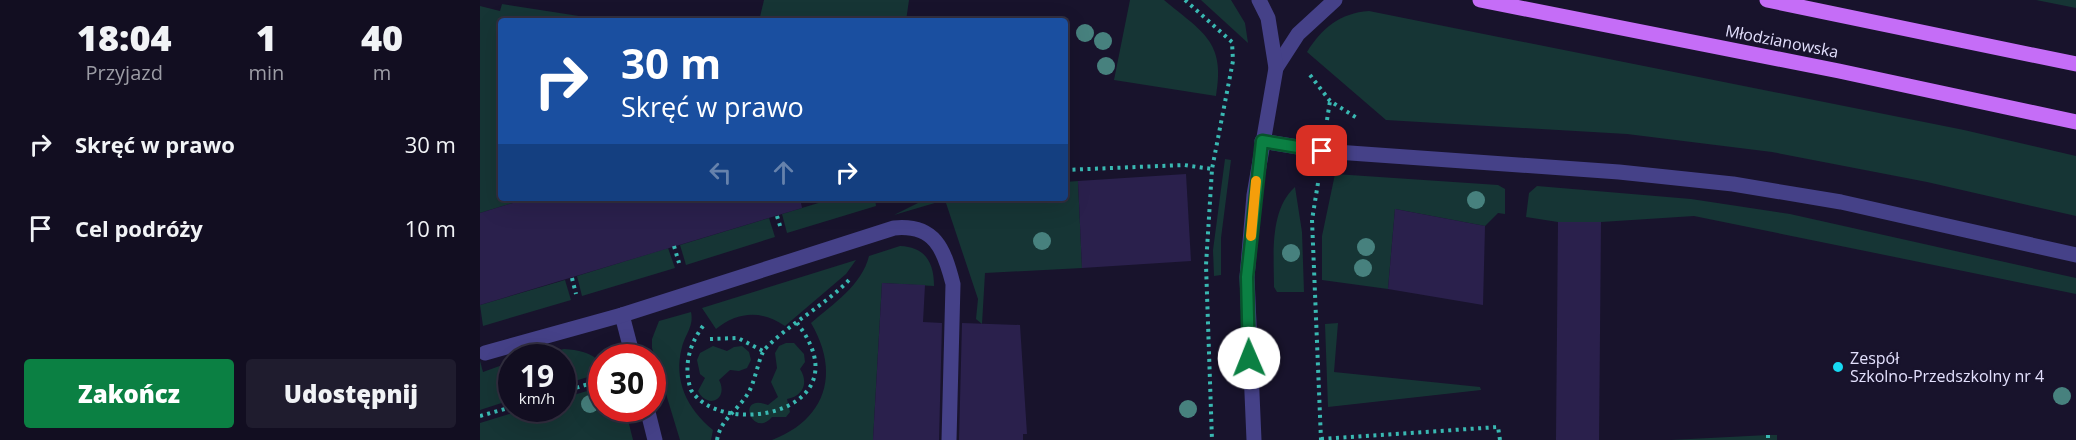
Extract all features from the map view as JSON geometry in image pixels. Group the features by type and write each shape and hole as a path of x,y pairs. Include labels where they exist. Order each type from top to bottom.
{"main road":[{"name":"Młodzianowska","path":"1479,0 1839,71 2076,122"},
{"path":"1767,0 2076,64"}],"street":[{"path":"1254,440 1247,277 1262,141 1276,68 1268,18 1259,0"},
{"path":"1276,68 1298,34 1335,0"},
{"path":"1262,141 1322,151 1619,172 1733,184 1841,202 2076,255"},
{"path":"485,353 622,315 894,228 909,227 923,230 933,237 948,266 953,305 949,440"},
{"path":"622,315 630,344"},
{"path":"651,422 656,440"}],"path":[{"path":"1185,0 1232,42 1233,61 1212,169 1206,265 1212,440"},
{"path":"1330,101 1312,220 1321,440 1498,427 1500,440"},
{"path":"1068,170 1184,165 1212,169"},
{"path":"717,440 719,425 736,410 749,392 758,372 763,351 857,272 864,238"},
{"path":"797,323 813,349 815,380 811,395"},
{"path":"696,403 687,372 688,355 693,339 703,326"},
{"path":"710,339 738,338 763,351"},
{"path":"480,416 498,411"},
{"path":"719,425 727,429"}],"green space":[{"path":"764,0 909,0 906,18 760,18"},
{"path":"1130,0 1164,0 1200,30 1214,50 1217,62 1216,96 1114,80"},
{"path":"1201,0 1231,0 1245,23 1248,43"},
{"path":"2036,0 2076,0 2076,8"},
{"path":"502,4 592,18 498,18 498,201 519,201 480,213 480,6 500,11"},
{"path":"1369,11 1964,130 2076,156 2076,216 1927,182 1772,152 1627,134 1386,120 1307,52 1333,23 1349,15"},
{"path":"1225,159 1231,160 1221,238 1221,275 1214,276 1213,250"},
{"path":"1335,174 1498,185 1505,189 1505,214 1498,213 1485,226 1395,209 1388,289 1322,280 1322,236"},
{"path":"1078,181 1082,268 985,273 982,324 976,319 978,299 945,201 1068,201 1068,182"},
{"path":"1537,186 1691,199 1790,214 2076,278 2076,294 1694,216 1601,222 1558,222 1526,217 1529,193"},
{"path":"1295,187 1302,232 1304,292 1277,292 1274,287 1274,262 1277,221 1281,208"},
{"path":"825,201 875,201 876,206 787,233 782,214"},
{"path":"922,201 942,201 894,215"},
{"path":"769,218 775,237 686,265 680,245"},
{"path":"900,246 916,249 926,257 934,277 934,286 882,283 873,440 772,440 791,431 805,420 816,407 823,392 826,376 825,359 820,341 811,323 853,285 869,256"},
{"path":"668,248 675,268 582,296 577,276"},
{"path":"856,260 846,274 785,326 768,317 750,315 733,319 716,329 702,308"},
{"path":"565,280 571,300 483,326 480,305"},
{"path":"691,312 691,326 682,347 679,371 689,403 713,430 711,440 680,440 666,394 666,344 652,344 659,321"},
{"path":"1338,323 1334,372 1480,387 1481,390 1328,407 1325,324"},
{"path":"794,343 804,354 805,362 800,369 804,379 803,388 797,395 787,399 790,412 786,417 772,417 765,423 758,423 753,420 749,409 758,403 768,405 778,397 771,382 777,368 775,353 779,346"},
{"path":"713,346 727,351 742,346 749,352 751,360 747,368 739,371 730,370 719,380 721,392 716,400 712,401 702,397 698,391 705,378 700,374 697,360 700,353"},
{"path":"576,351 588,354 588,377 576,381"},
{"path":"480,361 483,372 498,367 498,404 480,410"},
{"path":"588,391 588,422 628,422 633,440 480,440 480,423 498,417 498,422 576,422 576,394"},
{"path":"1768,435 1777,435 1777,440 1671,440"}],"building":[{"path":"1186,174 1191,261 1082,268 1078,181"},
{"path":"519,201 801,201 802,208 480,305 480,213"},
{"path":"1395,209 1485,226 1483,305 1388,289"},
{"path":"1558,222 1601,222 1599,440 1556,440"},
{"path":"882,283 925,285 923,322 942,323 939,440 873,440"},
{"path":"962,323 1020,325 1027,434 1023,434 1023,440 959,440"}],"slow traffic":[{"path":"1251,236 1256,181"}],"place":[{"name":"Zespół Szkolno-Przedszkolny nr 4","path":"1838,367"}],"route":[{"path":"1249,358 1247,277 1254,195 1262,141 1322,151"}]}
